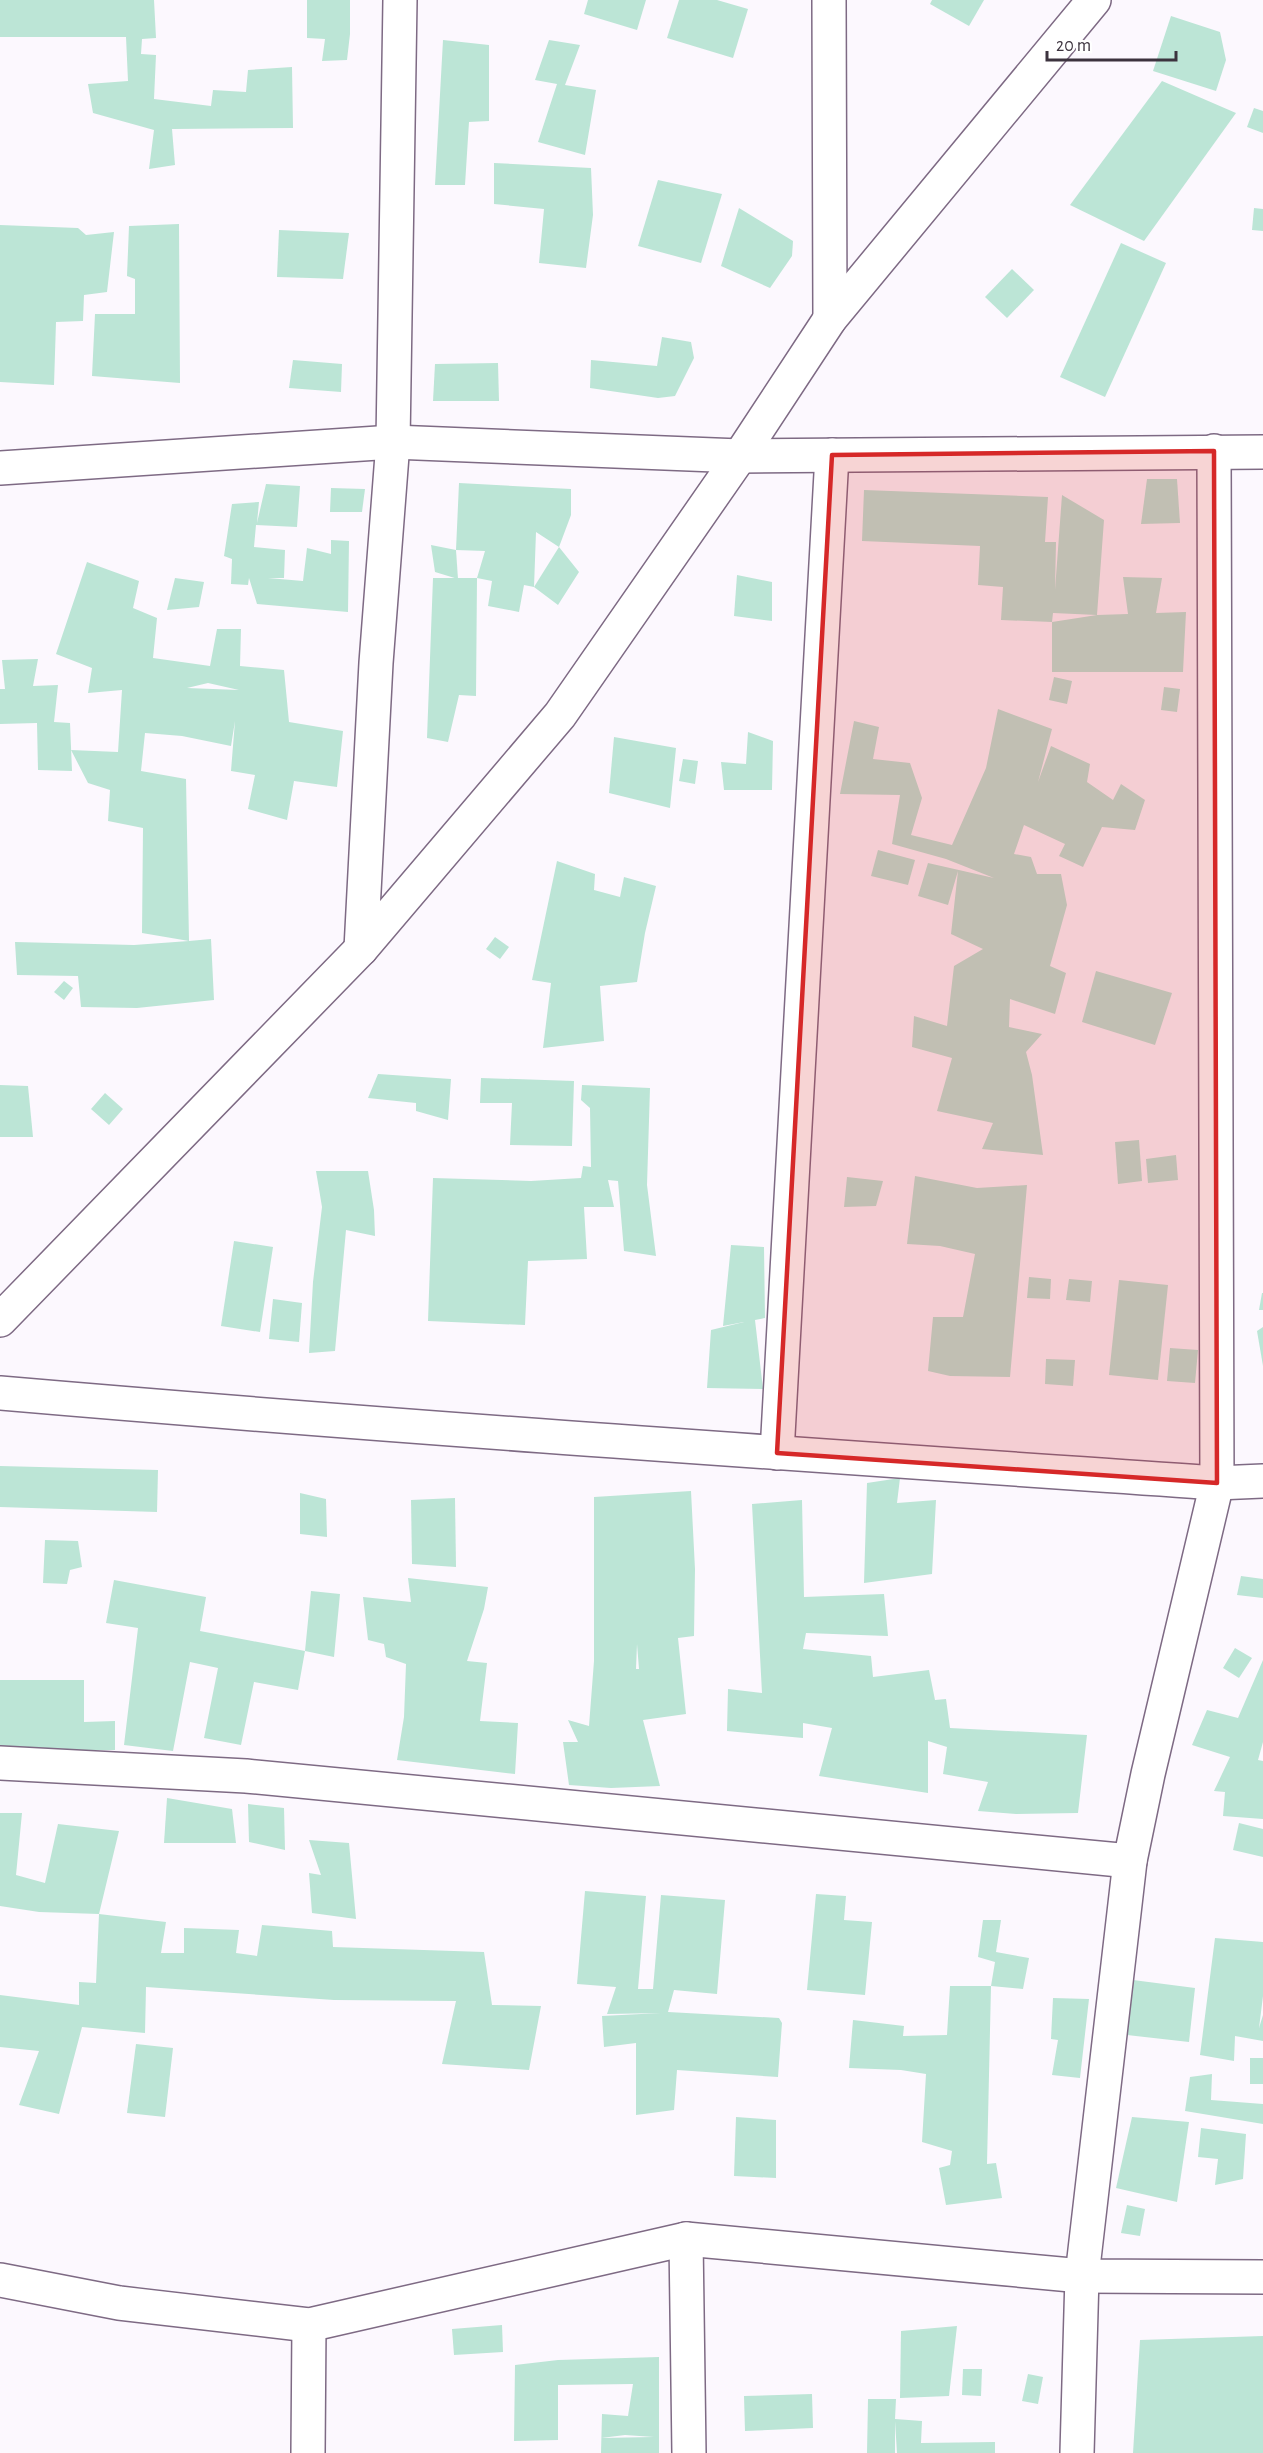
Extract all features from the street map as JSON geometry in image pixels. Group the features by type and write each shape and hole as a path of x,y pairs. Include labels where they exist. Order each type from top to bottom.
{"street":[{"path":"362,949 376,663 393,442 400,0"},
{"path":"829,0 830,319"},
{"path":"0,1320 362,949 560,715 741,456 830,319 1094,0"},
{"path":"0,468 393,442 741,456 1263,452"},
{"path":"1077,2453 1082,2276 1130,1861 1148,1774 1217,1483 1214,451"},
{"path":"777,1453 832,455"},
{"path":"0,1393 342,1422 777,1453 1217,1483 1263,1481"},
{"path":"0,1763 246,1776 1130,1861"},
{"path":"686,2239 689,2453"},
{"path":"0,2280 119,2303 309,2325 686,2239 1082,2276 1263,2277"},
{"path":"308,2453 309,2325"}],"highlighted area":[{"path":"1214,451 1217,1483 777,1453 832,455"}],"building":[{"path":"0,0 154,0 156,38 142,39 141,54 156,55 154,99 211,106 213,90 246,92 248,70 292,67 293,128 172,129 175,165 149,169 154,130 93,113 88,84 128,81 126,37 0,37"},
{"path":"307,0 350,0 347,60 322,61 325,39 307,38"},
{"path":"588,0 646,0 637,30 584,14"},
{"path":"679,0 717,0 748,9 733,58 667,38"},
{"path":"932,0 984,0 969,26 930,4"},
{"path":"1171,16 1220,32 1226,60 1216,91 1153,71"},
{"path":"443,40 489,45 489,121 469,122 465,185 435,185"},
{"path":"549,40 580,45 565,85 596,90 585,155 538,142 557,84 535,80"},
{"path":"1162,81 1236,113 1144,241 1070,205"},
{"path":"1254,108 1263,111 1263,133 1247,127"},
{"path":"494,163 591,168 593,215 586,268 539,263 544,209 494,204"},
{"path":"658,180 722,194 701,263 638,246"},
{"path":"739,208 793,241 792,256 770,288 721,266"},
{"path":"1254,208 1263,209 1263,231 1252,230"},
{"path":"179,224 180,383 92,376 95,314 135,314 135,279 127,276 129,226"},
{"path":"0,225 78,228 86,235 114,232 107,292 84,295 83,321 56,322 54,385 0,382"},
{"path":"279,230 349,233 343,279 277,277"},
{"path":"1121,243 1166,263 1105,397 1060,377"},
{"path":"1012,269 1034,290 1007,318 985,297"},
{"path":"662,337 691,342 694,358 675,396 658,398 590,388 591,360 657,366"},
{"path":"293,360 342,364 341,392 289,388"},
{"path":"498,363 499,401 433,401 435,364"},
{"path":"1147,479 1177,479 1180,523 1141,524"},
{"path":"459,483 571,489 571,515 559,547 536,532 534,587 524,585 519,612 488,606 492,581 477,578 485,551 456,550"},
{"path":"266,484 300,486 297,527 256,525 254,547 285,550 284,578 268,578 303,581 307,548 331,554 331,540 349,541 348,612 257,604 249,578 248,585 231,584 232,559 224,556 232,504 259,502 257,523"},
{"path":"331,488 365,489 362,512 330,512"},
{"path":"864,490 1048,497 1045,542 1056,542 1055,590 1062,495 1104,520 1097,615 1053,613 1052,622 1001,620 1003,587 978,585 980,546 862,541"},
{"path":"431,545 456,550 458,579 435,572"},
{"path":"559,547 579,572 558,605 534,587"},
{"path":"87,562 139,581 133,608 157,618 153,658 210,666 217,629 241,629 240,666 284,670 289,722 343,731 337,787 294,781 287,820 248,809 255,775 231,771 235,721 231,746 182,736 145,733 141,771 186,779 189,941 142,933 143,828 108,821 110,790 88,783 71,750 118,752 122,690 88,693 92,668 56,654","holes":["208,683 239,690 187,688"]},
{"path":"737,575 772,582 772,621 734,616"},
{"path":"1123,577 1162,578 1156,613 1186,612 1183,672 1052,672 1052,622 1097,615 1128,614"},
{"path":"175,578 204,582 199,607 167,610"},
{"path":"433,578 477,578 476,696 459,695 448,742 427,738"},
{"path":"38,659 33,686 58,685 54,722 70,723 72,771 38,770 37,723 0,724 0,689 5,689 2,660"},
{"path":"1054,677 1072,681 1067,704 1049,700"},
{"path":"1164,687 1180,689 1177,712 1161,710"},
{"path":"998,709 1052,729 1038,782 1051,746 1090,764 1087,782 1113,800 1121,784 1145,800 1135,830 1102,827 1083,867 1059,856 1065,844 1024,825 1014,854 1031,857 1037,874 1061,874 1067,905 1050,966 1066,973 1055,1014 1010,999 1009,1027 1042,1034 1026,1052 1032,1075 1043,1155 982,1149 993,1123 937,1111 952,1058 912,1047 914,1016 947,1026 954,966 983,949 951,934 958,871 948,905 918,896 928,863 994,878 946,859 892,844 900,795 840,794 854,721 879,727 873,759 910,763 922,798 911,835 952,845 986,768"},
{"path":"748,732 773,741 772,790 724,790 721,762 746,764"},
{"path":"614,737 676,748 670,808 609,793"},
{"path":"683,759 698,761 695,784 679,781"},
{"path":"878,850 915,860 908,885 871,876"},
{"path":"557,861 595,874 594,890 620,897 624,877 656,886 637,982 600,986 604,1041 543,1048 551,983 532,980"},
{"path":"495,937 509,947 500,959 486,949"},
{"path":"211,939 214,1000 137,1008 81,1007 78,976 17,975 15,942 134,945"},
{"path":"1096,971 1172,993 1155,1045 1082,1022"},
{"path":"64,981 73,988 64,1000 54,992"},
{"path":"378,1074 451,1079 448,1120 416,1111 416,1103 368,1098"},
{"path":"481,1078 574,1081 572,1146 510,1145 512,1103 480,1103"},
{"path":"0,1085 28,1086 33,1137 0,1137"},
{"path":"582,1085 650,1088 647,1185 656,1256 624,1251 618,1181 608,1180 614,1207 584,1207 587,1259 528,1261 525,1325 428,1321 433,1178 531,1181 581,1178 583,1166 591,1167 590,1108 581,1100"},
{"path":"105,1093 123,1109 109,1125 91,1109"},
{"path":"1139,1140 1142,1181 1118,1184 1115,1142"},
{"path":"1176,1155 1178,1180 1148,1183 1146,1159"},
{"path":"316,1171 368,1171 375,1236 346,1230 335,1351 309,1353 313,1282 322,1207"},
{"path":"915,1176 977,1188 1027,1185 1010,1377 950,1376 928,1371 933,1317 963,1317 975,1254 940,1246 907,1244"},
{"path":"847,1177 883,1181 876,1206 844,1207"},
{"path":"234,1241 273,1247 260,1332 221,1326"},
{"path":"731,1245 764,1247 765,1318 755,1320 763,1389 707,1388 711,1330 744,1322 723,1326"},
{"path":"1029,1277 1051,1279 1050,1299 1027,1298"},
{"path":"1069,1279 1092,1281 1090,1302 1066,1300"},
{"path":"1119,1280 1168,1285 1158,1380 1109,1375"},
{"path":"1262,1293 1263,1310 1259,1310"},
{"path":"273,1299 302,1303 299,1342 269,1339"},
{"path":"1263,1327 1263,1366 1257,1331"},
{"path":"1170,1348 1198,1350 1195,1383 1167,1381"},
{"path":"1046,1359 1075,1360 1073,1386 1045,1384"},
{"path":"0,1466 158,1470 157,1512 0,1507"},
{"path":"900,1478 897,1503 936,1500 932,1574 864,1583 867,1483"},
{"path":"691,1491 695,1569 694,1636 678,1638 686,1714 643,1720 660,1786 611,1788 569,1785 563,1742 578,1742 568,1720 589,1726 594,1661 594,1497","holes":["637,1644 639,1669 636,1669"]},
{"path":"300,1493 326,1499 327,1537 300,1534"},
{"path":"455,1498 456,1567 412,1564 411,1500"},
{"path":"802,1500 804,1597 884,1594 888,1636 806,1633 803,1649 871,1656 873,1677 929,1670 935,1700 946,1699 950,1728 1087,1735 1078,1813 1016,1814 978,1811 988,1782 943,1774 947,1747 928,1741 928,1793 819,1776 832,1728 803,1723 803,1738 727,1731 728,1689 762,1693 752,1504"},
{"path":"45,1540 78,1541 82,1567 70,1570 67,1584 43,1583"},
{"path":"1241,1576 1263,1579 1263,1598 1237,1595"},
{"path":"408,1578 488,1587 484,1609 467,1661 487,1663 480,1721 518,1723 515,1774 397,1760 404,1717 406,1664 386,1657 384,1644 368,1640 363,1597 411,1602"},
{"path":"114,1580 206,1597 200,1631 305,1651 298,1690 254,1682 241,1745 204,1738 218,1668 190,1662 173,1751 124,1745 138,1628 106,1623"},
{"path":"311,1591 340,1594 334,1657 305,1651"},
{"path":"1235,1648 1252,1658 1239,1678 1223,1668"},
{"path":"1263,1660 1263,1742 1258,1760 1263,1761 1263,1819 1223,1816 1225,1792 1214,1791 1230,1757 1192,1745 1207,1710 1238,1718"},
{"path":"0,1680 84,1680 84,1722 115,1721 115,1750 0,1751"},
{"path":"167,1798 232,1809 236,1843 164,1843"},
{"path":"248,1804 284,1808 285,1850 249,1842"},
{"path":"0,1813 22,1813 16,1875 45,1883 58,1824 119,1831 99,1914 39,1912 0,1906"},
{"path":"1239,1823 1263,1829 1263,1857 1233,1850"},
{"path":"309,1840 349,1843 356,1919 312,1913 309,1873 321,1875"},
{"path":"585,1891 646,1896 638,1989 653,1989 661,1895 725,1900 717,1994 674,1990 668,2012 779,2018 782,2023 778,2077 677,2070 674,2110 636,2115 636,2043 604,2047 602,2016 661,2013 607,2014 616,1987 577,1984"},
{"path":"816,1894 846,1896 844,1920 872,1922 865,1995 807,1990"},
{"path":"99,1914 166,1922 161,1953 184,1953 184,1928 239,1930 236,1953 257,1956 262,1925 332,1931 333,1947 484,1952 492,2005 541,2006 529,2070 442,2064 456,2001 334,2000 146,1987 145,2033 82,2027 59,2114 19,2105 39,2051 0,2047 0,1995 79,2005 79,1982 96,1983"},
{"path":"983,1920 1001,1920 996,1952 1029,1958 1023,1989 991,1986 995,1962 978,1957"},
{"path":"1215,1938 1263,1942 1263,1996 1259,2028 1263,2015 1263,2041 1235,2036 1234,2061 1200,2055"},
{"path":"1133,1980 1195,1988 1189,2042 1127,2035"},
{"path":"950,1986 991,1986 987,2164 996,2163 1002,2198 946,2205 939,2168 950,2165 952,2151 922,2142 926,2074 901,2070 849,2068 853,2020 904,2026 903,2036 947,2035"},
{"path":"1053,1998 1089,1999 1080,2078 1052,2075 1058,2040 1051,2039"},
{"path":"136,2044 173,2048 165,2117 127,2113"},
{"path":"1250,2058 1263,2058 1263,2084 1250,2084"},
{"path":"1212,2074 1211,2100 1263,2104 1263,2124 1185,2111 1190,2077"},
{"path":"736,2117 776,2120 776,2178 734,2176"},
{"path":"1132,2117 1189,2122 1177,2202 1116,2188"},
{"path":"1201,2128 1246,2134 1243,2179 1215,2185 1218,2159 1198,2157"},
{"path":"1127,2205 1145,2209 1140,2236 1121,2233"},
{"path":"502,2325 503,2352 454,2355 452,2329"},
{"path":"957,2326 949,2396 900,2398 901,2331"},
{"path":"1263,2336 1263,2453 1133,2453 1140,2340"},
{"path":"659,2357 659,2453 601,2453 601,2438 602,2414 628,2416 633,2384 558,2385 558,2440 514,2441 515,2365 558,2360","holes":["625,2435 654,2437 601,2438"]},
{"path":"963,2369 982,2369 981,2396 962,2395"},
{"path":"1028,2374 1043,2377 1038,2404 1022,2401"},
{"path":"812,2394 813,2428 745,2431 744,2396"},
{"path":"868,2399 896,2399 895,2419 922,2421 921,2443 995,2442 995,2453 897,2453 895,2421 895,2453 867,2453"}]}
